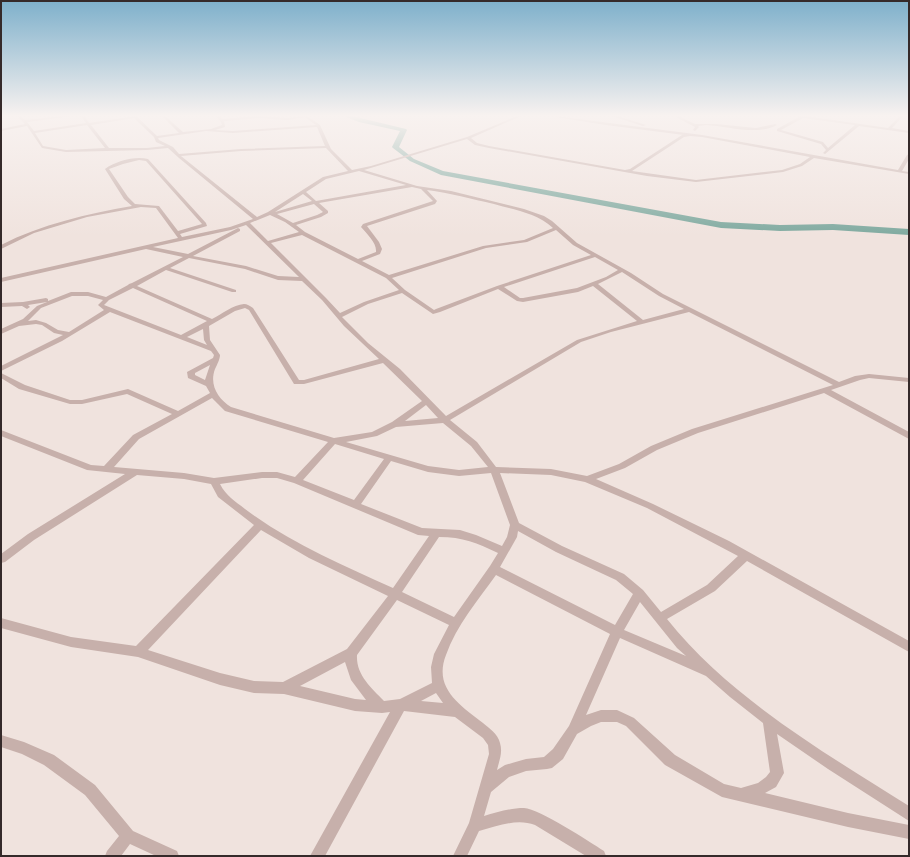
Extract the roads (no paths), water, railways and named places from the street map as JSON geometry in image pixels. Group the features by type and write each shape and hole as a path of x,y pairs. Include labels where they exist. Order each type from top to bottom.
{"street":[{"path":"179,156 257,219"},
{"path":"336,156 351,172"},
{"path":"271,214 303,191 325,178 408,156"},
{"path":"540,156 669,179 704,181 783,171 801,165 813,157"},
{"path":"624,171 631,170 652,156"},
{"path":"808,156 909,173"},
{"path":"900,171 908,156"},
{"path":"176,233 205,226 204,223 147,160 136,160 118,164 107,169 126,198 134,205 157,207 176,233 181,239"},
{"path":"359,170 423,188 451,192 522,210 542,217 575,244 622,270 661,295 688,310 839,385"},
{"path":"216,354 183,337 109,310 101,305 107,298 257,219 317,202 411,185"},
{"path":"358,261 373,256 379,249 376,242 364,227 365,225 435,201 423,188"},
{"path":"292,225 326,212 325,209 303,191"},
{"path":"1,247 32,232 86,216 139,206"},
{"path":"271,214 292,225 302,233 388,277 433,312 499,287 596,255"},
{"path":"1,280 247,224"},
{"path":"247,224 324,299 366,344 385,360 445,420 474,444 485,456 494,470 515,525 512,537 494,569 456,623 440,654 437,667 438,686 457,711 487,734 494,743 495,754 475,825 460,856"},
{"path":"388,277 485,247 524,241 557,228"},
{"path":"266,243 302,233"},
{"path":"145,247 246,268 278,278 303,279"},
{"path":"165,268 234,291"},
{"path":"499,287 519,300 523,300 572,292 594,284 622,270"},
{"path":"594,284 642,322"},
{"path":"131,285 209,324"},
{"path":"339,316 366,303 403,290"},
{"path":"1,332 19,324 39,307 71,294 88,294 107,298"},
{"path":"1,305 23,304 63,297"},
{"path":"23,304 29,309 31,315"},
{"path":"183,337 240,306 248,307 297,382 385,360"},
{"path":"1,369 69,334 109,310"},
{"path":"395,424 445,420 557,352 579,341 609,331 688,310"},
{"path":"19,324 36,322 44,324 56,332 69,334"},
{"path":"209,324 207,340 216,354"},
{"path":"216,354 209,376 210,385 220,403 228,409 428,469 459,473 494,470 551,472 586,479 650,506 746,555 909,647"},
{"path":"210,385 191,376 191,372 216,354"},
{"path":"1,375 22,388 70,402 82,402 128,391 178,414"},
{"path":"586,479 622,466 654,448 695,431 826,390 858,378 869,376 909,380"},
{"path":"826,390 909,436"},
{"path":"106,470 136,437 214,394"},
{"path":"297,481 333,441 374,434 395,424 426,401"},
{"path":"1,433 80,465 106,470 137,471 214,481 262,475 277,476 297,481 421,532 436,534 454,533 477,539 504,551"},
{"path":"356,504 390,458"},
{"path":"1,559 31,537 137,471"},
{"path":"214,481 221,495 260,526 312,555 456,623"},
{"path":"515,525 559,549 620,577 639,592 682,644 712,674 768,720 797,741 909,814"},
{"path":"138,652 260,526"},
{"path":"284,688 351,653 395,594 436,534"},
{"path":"660,618 711,588 746,555"},
{"path":"494,569 617,632 712,674"},
{"path":"485,788 506,772 526,765 547,763 558,754 573,730 617,632 639,592"},
{"path":"1,623 70,642 138,652 220,679 254,687 284,688 355,705 382,707 402,705 457,711"},
{"path":"351,653 350,662 354,677 382,707"},
{"path":"317,856 402,705 438,686"},
{"path":"573,730 587,721 601,716 617,716 630,722 670,760 722,790 848,820 909,832"},
{"path":"742,795 764,788 774,780 777,773 768,720"},
{"path":"1,741 24,748 49,760 90,790 128,836 172,856"},
{"path":"475,825 510,816 526,815 539,820 599,856"},
{"path":"112,856 128,836"}],"waterway":[{"path":"407,156 412,160 441,173 721,225 780,228 833,227 909,232"}]}
